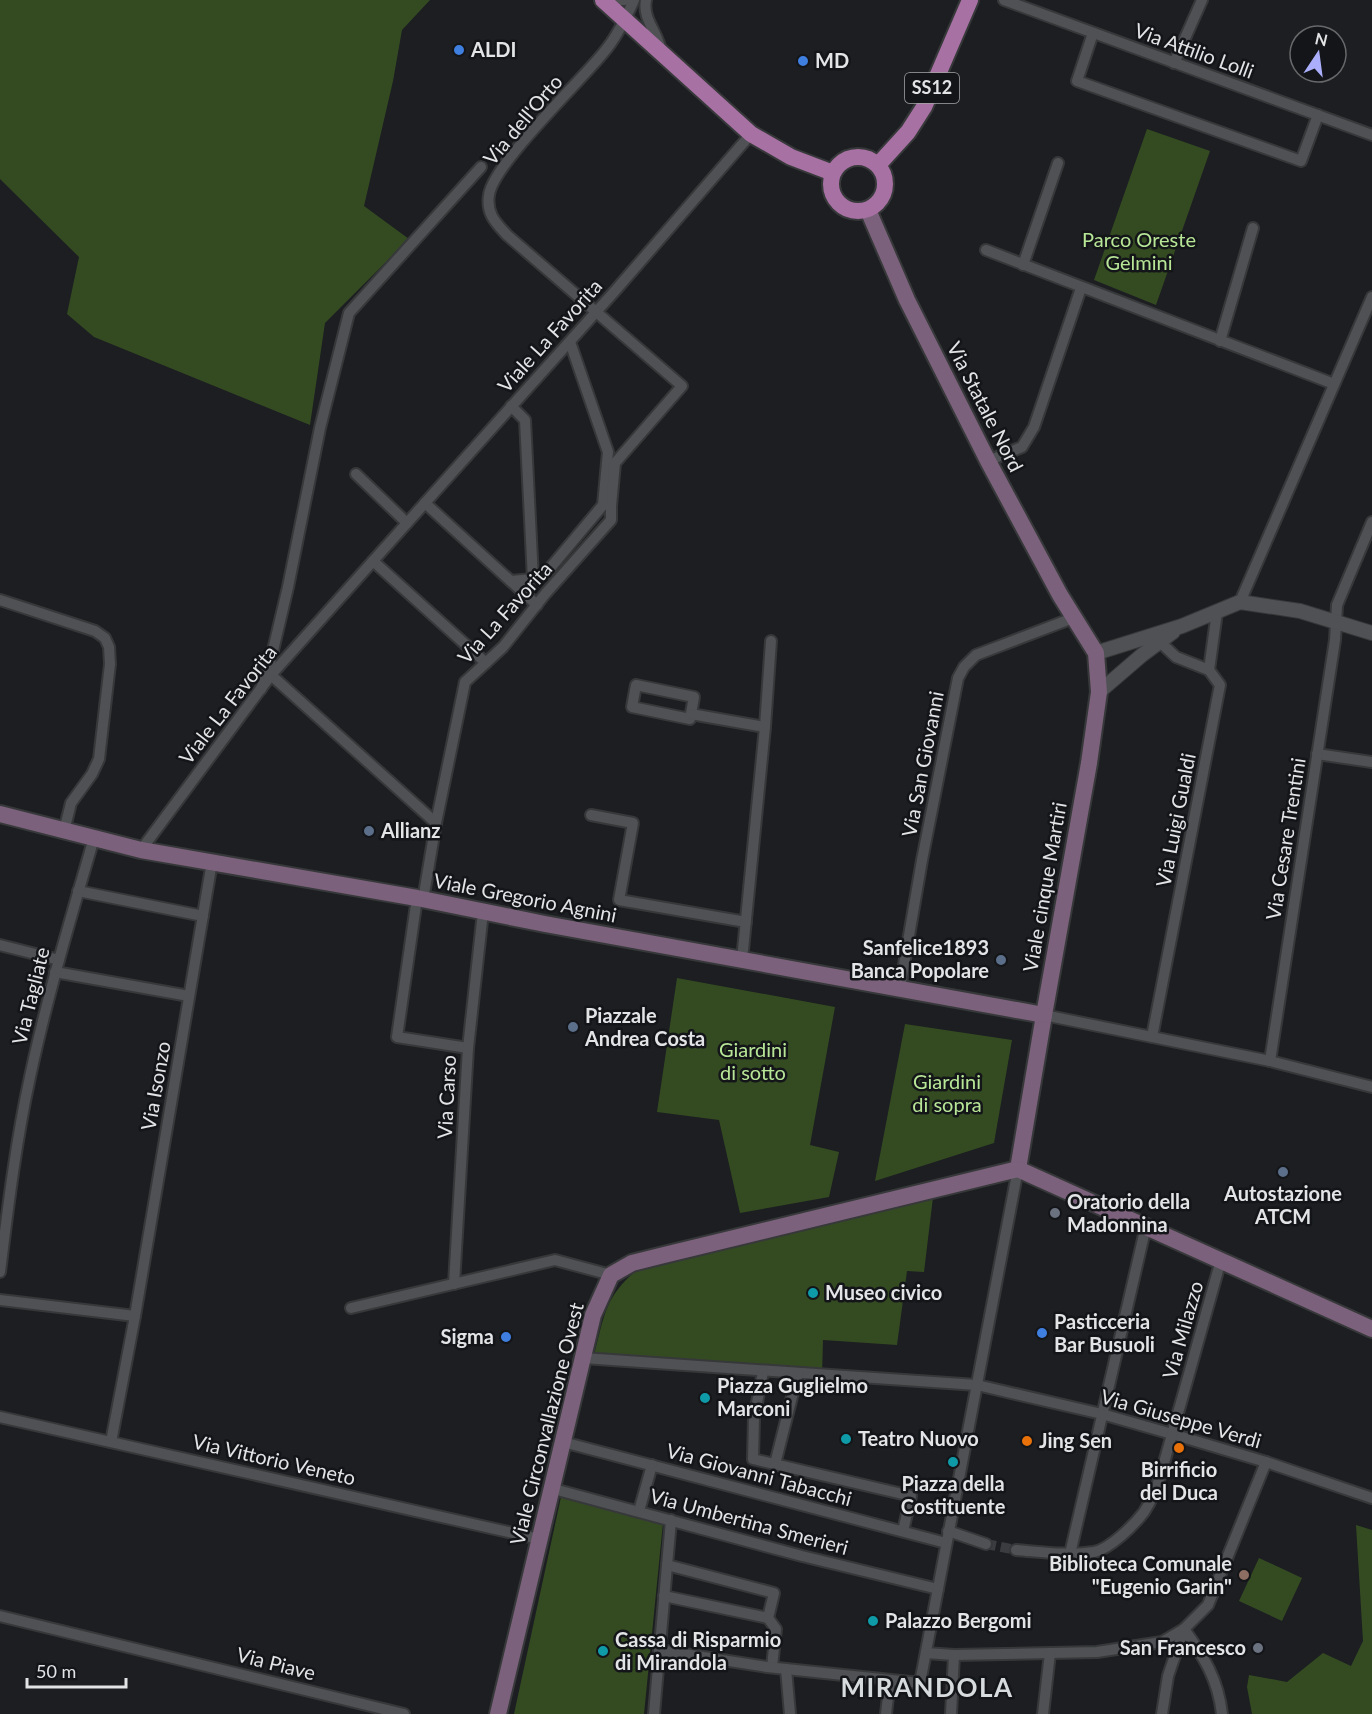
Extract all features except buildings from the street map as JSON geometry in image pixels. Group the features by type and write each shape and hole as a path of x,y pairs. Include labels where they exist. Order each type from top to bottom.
{"main road":[{"path":"603,0 751,134 791,157 833,173"},
{"name":"SS12","path":"878,165 908,132 924,107 970,0"},
{"path":"853,157 862,157 878,165 886,187 880,201 868,210 849,211 841,206 831,191 830,182 833,173 845,160 853,157"},
{"name":"Via Statale Nord","path":"868,210 907,300 988,461 1073,618"},
{"name":"Viale cinque Martiri","path":"1018,1169 1089,763 1099,692 1096,653 1073,618"},
{"name":"Viale Gregorio Agnini","path":"0,814 141,850 420,899 1044,1015"},
{"path":"611,1275 632,1263 1018,1169 1372,1329"},
{"name":"Viale Circonvallazione Ovest","path":"498,1714 593,1315 611,1275"}],"street":[{"path":"613,0 625,0"},
{"name":"Via dell'Orto","path":"634,0 625,20 606,50 502,167 489,195 492,219 507,235 682,386"},
{"name":"Via Attilio Lolli","path":"1004,0 1372,135"},
{"path":"1174,63 1202,0"},
{"path":"625,20 645,4"},
{"path":"645,4 646,15 660,41 661,52"},
{"path":"1093,33 1077,81 1301,161 1318,116"},
{"name":"Viale La Favorita","path":"141,850 271,675 570,342 751,134"},
{"path":"1023,265 1058,162"},
{"path":"261,689 286,598 320,428 349,314 481,167"},
{"path":"1220,341 1253,228"},
{"path":"986,250 1334,384"},
{"path":"988,461 1022,447 1034,427 1081,288"},
{"path":"1240,602 1372,297"},
{"path":"511,581 533,579 546,573 603,505 608,452 570,342"},
{"name":"Via La Favorita","path":"468,1048 397,1037 420,899 465,682 503,647 611,520 615,463 682,386"},
{"path":"511,406 525,420 533,579"},
{"path":"356,474 407,523"},
{"path":"425,503 537,605"},
{"name":"Via Cesare Trentini","path":"1270,1061 1337,623 1336,605 1372,522"},
{"path":"373,561 486,663"},
{"path":"0,600 95,631 105,638 109,647 110,664 99,759 92,774 71,803 64,831"},
{"path":"1096,653 1182,626 1240,602 1300,611 1372,633"},
{"name":"Via Luigi Gualdi","path":"1152,1037 1220,685 1209,670 1217,612"},
{"name":"Via San Giovanni","path":"900,988 922,860 958,678 964,667 976,655 1073,618"},
{"path":"1099,692 1182,626"},
{"path":"742,960 765,727 771,641"},
{"path":"1160,642 1176,657 1209,670"},
{"path":"271,675 436,823"},
{"path":"636,685 694,697 691,714 690,719 632,707 636,685"},
{"path":"691,714 765,727"},
{"path":"1317,754 1372,762"},
{"path":"591,815 633,823 619,900 746,922"},
{"name":"Via Tagliate","path":"0,1272 17,1142 30,1077 55,972 93,838"},
{"name":"Via Isonzo","path":"111,1442 135,1316 212,862"},
{"path":"78,891 203,916"},
{"name":"Via Carso","path":"454,1284 468,1048 483,912"},
{"path":"0,945 59,960"},
{"path":"55,972 189,996"},
{"path":"1044,1015 1270,1061 1372,1087"},
{"path":"659,1650 786,1669 920,1683 1018,1169"},
{"path":"1070,1554 1146,1226"},
{"path":"351,1308 555,1260 611,1275"},
{"name":"Via Milazzo","path":"1016,1550 1070,1554 1097,1551 1111,1544 1144,1512 1155,1491 1221,1260"},
{"path":"0,1300 135,1316"},
{"path":"583,1358 798,1373 775,1464"},
{"path":"763,1372 754,1418 753,1459 911,1496 903,1531"},
{"name":"Via Giuseppe Verdi","path":"798,1373 977,1385 1102,1414 1172,1434 1266,1462 1372,1498"},
{"name":"Via Vittorio Veneto","path":"0,1417 539,1539"},
{"name":"Via Giovanni Tabacchi","path":"562,1442 946,1543"},
{"path":"926,1653 954,1655 1097,1652 1162,1642 1184,1629 1208,1605 1266,1462"},
{"path":"639,1511 652,1465"},
{"name":"Via Umbertina Smerieri","path":"550,1488 802,1556 938,1589"},
{"path":"654,1714 671,1520"},
{"path":"948,1531 986,1544"},
{"path":"667,1565 774,1593 768,1618"},
{"path":"664,1596 768,1618 776,1629 772,1667"},
{"name":"Via Piave","path":"0,1616 404,1714"},
{"path":"1162,1714 1168,1677 1184,1629"},
{"path":"1184,1629 1206,1659 1221,1699 1222,1714"},
{"path":"1042,1714 1050,1653"},
{"path":"951,1708 954,1655"},
{"path":"786,1669 790,1714"},
{"path":"886,1714 890,1680"}],"green space":[{"path":"0,0 430,0 402,30 393,81 364,206 409,239 325,323 310,425 94,337 67,314 79,257 0,179"},
{"name":"Parco Oreste Gelmini","path":"1147,129 1210,151 1156,305 1094,280"},
{"name":"Giardini di sotto","path":"677,978 835,1007 810,1145 839,1152 829,1197 740,1213 719,1120 657,1112"},
{"name":"Giardini di sopra","path":"905,1024 1012,1040 994,1143 875,1181"},
{"path":"934,1189 924,1272 907,1271 897,1345 823,1340 822,1375 594,1355 612,1298 637,1270"},
{"path":"561,1497 663,1523 644,1714 514,1714"},
{"path":"1356,1525 1372,1530 1372,1714 1252,1714 1247,1687 1249,1675 1287,1682 1323,1653 1351,1666 1363,1641"},
{"path":"1259,1558 1302,1578 1282,1621 1239,1601"}],"tunnel":[{"path":"986,1544 1016,1550"}],"place":[{"name":"ALDI","path":"459,50"},
{"name":"MD","path":"803,61"},
{"name":"Allianz","path":"369,831"},
{"name":"Sanfelice1893 Banca Popolare","path":"1001,960"},
{"name":"Piazzale Andrea Costa","path":"573,1027"},
{"name":"Autostazione ATCM","path":"1283,1172"},
{"name":"Oratorio della Madonnina","path":"1055,1213"},
{"name":"Museo civico","path":"813,1293"},
{"name":"Pasticceria Bar Busuoli","path":"1042,1333"},
{"name":"Sigma","path":"506,1337"},
{"name":"Piazza Guglielmo Marconi","path":"705,1398"},
{"name":"Teatro Nuovo","path":"846,1439"},
{"name":"Jing Sen","path":"1027,1441"},
{"name":"Birrificio del Duca","path":"1179,1448"},
{"name":"Piazza della Costituente","path":"953,1462"},
{"name":"Biblioteca Comunale \"Eugenio Garin\"","path":"1244,1575"},
{"name":"Palazzo Bergomi","path":"873,1621"},
{"name":"San Francesco","path":"1258,1648"},
{"name":"Cassa di Risparmio di Mirandola","path":"603,1651"}],"district":[{"name":"MIRANDOLA","path":"927,1688"}]}
